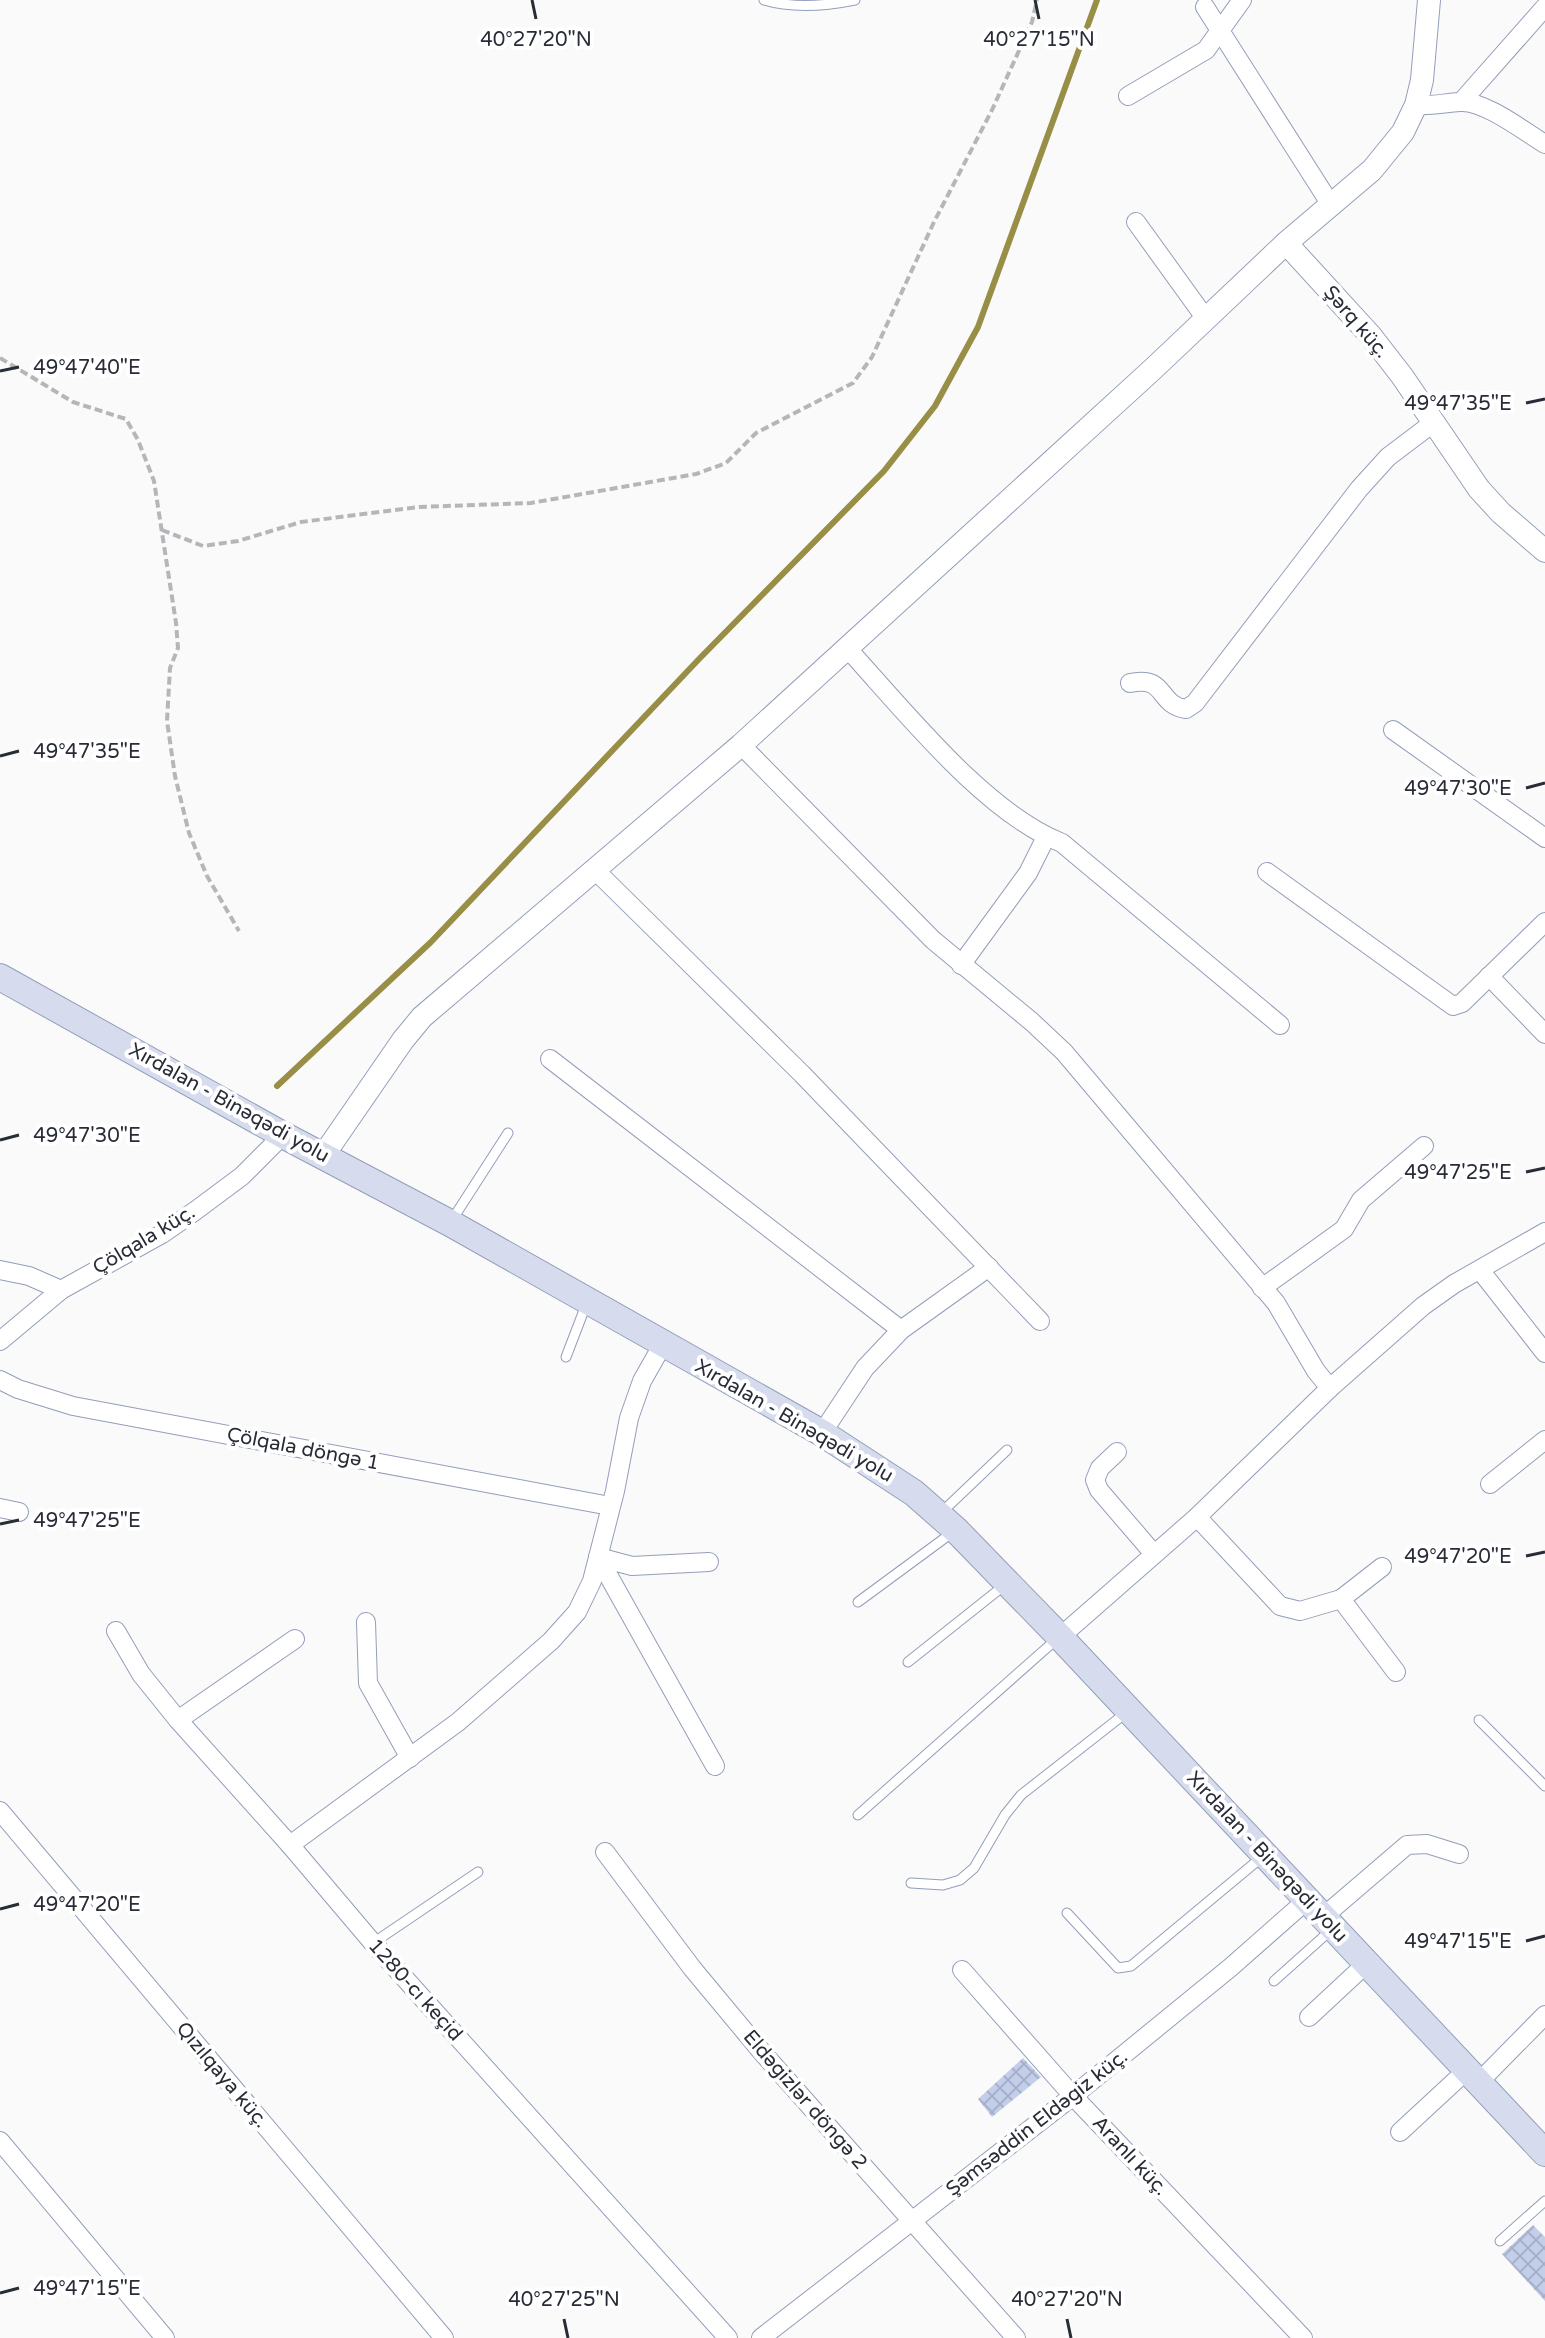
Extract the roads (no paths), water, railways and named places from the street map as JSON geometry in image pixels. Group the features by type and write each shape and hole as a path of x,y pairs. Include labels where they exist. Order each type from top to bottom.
{"main road":[{"name":"Xırdalan - Binəqədi yolu","path":"0,977 283,1135 450,1223 822,1433 886,1473 948,1522 1060,1637 1545,2153"}],"street":[{"path":"1128,96 1206,50 1242,0"},
{"path":"323,1156 422,1017 741,745 1286,243 1387,154 1403,132 1416,105 1422,80 1429,0"},
{"path":"1205,7 1331,205"},
{"path":"1462,101 1545,7"},
{"path":"1416,105 1435,107 1462,101 1487,109 1545,144"},
{"path":"1136,222 1206,319"},
{"name":"Şərq küç.","path":"1286,243 1371,336 1479,489 1510,522 1545,551"},
{"path":"1130,683 1146,680 1155,684 1175,708 1186,709 1195,703 1359,489 1388,457 1433,423"},
{"path":"847,648 977,785 1046,837 1062,843 1280,1025"},
{"path":"1393,730 1545,838"},
{"path":"741,745 933,940 1064,1052 1286,1318 1316,1371 1330,1388"},
{"path":"961,965 1028,873 1046,837"},
{"path":"596,871 802,1074 1040,1321"},
{"path":"1267,872 1453,1006 1462,1003 1545,922"},
{"path":"1489,976 1545,1034"},
{"path":"550,1059 901,1330"},
{"name":"Çölqala küç.","path":"0,1341 61,1290 162,1234 242,1176 283,1135"},
{"path":"1262,1288 1344,1229 1361,1200 1424,1146"},
{"path":"1060,1637 1197,1517 1330,1388 1423,1306 1454,1284 1545,1232"},
{"path":"822,1433 865,1368 901,1330 989,1267"},
{"path":"0,1270 29,1276 61,1290"},
{"path":"1480,1270 1545,1353"},
{"path":"290,1845 458,1722 551,1641 577,1612 592,1581 629,1418 642,1381 663,1344"},
{"name":"Çölqala döngə 1","path":"0,1380 18,1389 73,1406 610,1506"},
{"path":"1490,1484 1545,1440"},
{"path":"1117,1452 1100,1468 1095,1480 1099,1490 1154,1554"},
{"path":"0,1508 19,1512"},
{"path":"1197,1517 1280,1606 1300,1611 1341,1599 1382,1567"},
{"path":"598,1557 632,1566 709,1562"},
{"path":"598,1557 715,1766"},
{"path":"1341,1599 1396,1672"},
{"path":"366,1622 368,1683 410,1758"},
{"name":"1280-cı keçid","path":"116,1631 141,1674 178,1720 373,1943 728,2338"},
{"path":"178,1720 295,1639"},
{"name":"Qızılqaya küç.","path":"0,1811 444,2338"},
{"name":"Şəmsəddin Eldəgiz küç.","path":"761,2338 1073,2096 1231,1967 1321,1915 1407,1845 1427,1844 1459,1854"},
{"name":"Eldəgizlər döngə 2","path":"605,1852 731,2016 1016,2338"},
{"path":"1309,2017 1367,1963"},
{"name":"Aranlı küç.","path":"962,1970 1073,2096 1303,2338"},
{"path":"1400,2132 1545,2015"},
{"path":"0,2141 165,2338"}],"lane":[{"path":"764,0 785,6 855,0"},
{"path":"450,1223 508,1133"},
{"path":"566,1357 588,1302"},
{"path":"858,1602 948,1522 1007,1450"},
{"path":"908,1662 1007,1583"},
{"path":"858,1815 1060,1637"},
{"path":"911,1883 943,1885 960,1880 974,1868 1005,1815 1021,1795 1130,1710"},
{"path":"1479,1720 1545,1786"},
{"path":"1067,1913 1118,1968 1124,1969 1265,1855"},
{"path":"373,1943 478,1872"},
{"path":"1274,1981 1321,1915"},
{"path":"1500,2241 1545,2201"}],"waterway":[{"path":"277,1086 431,942 700,658 884,471 935,406 978,327 1097,0"}]}
